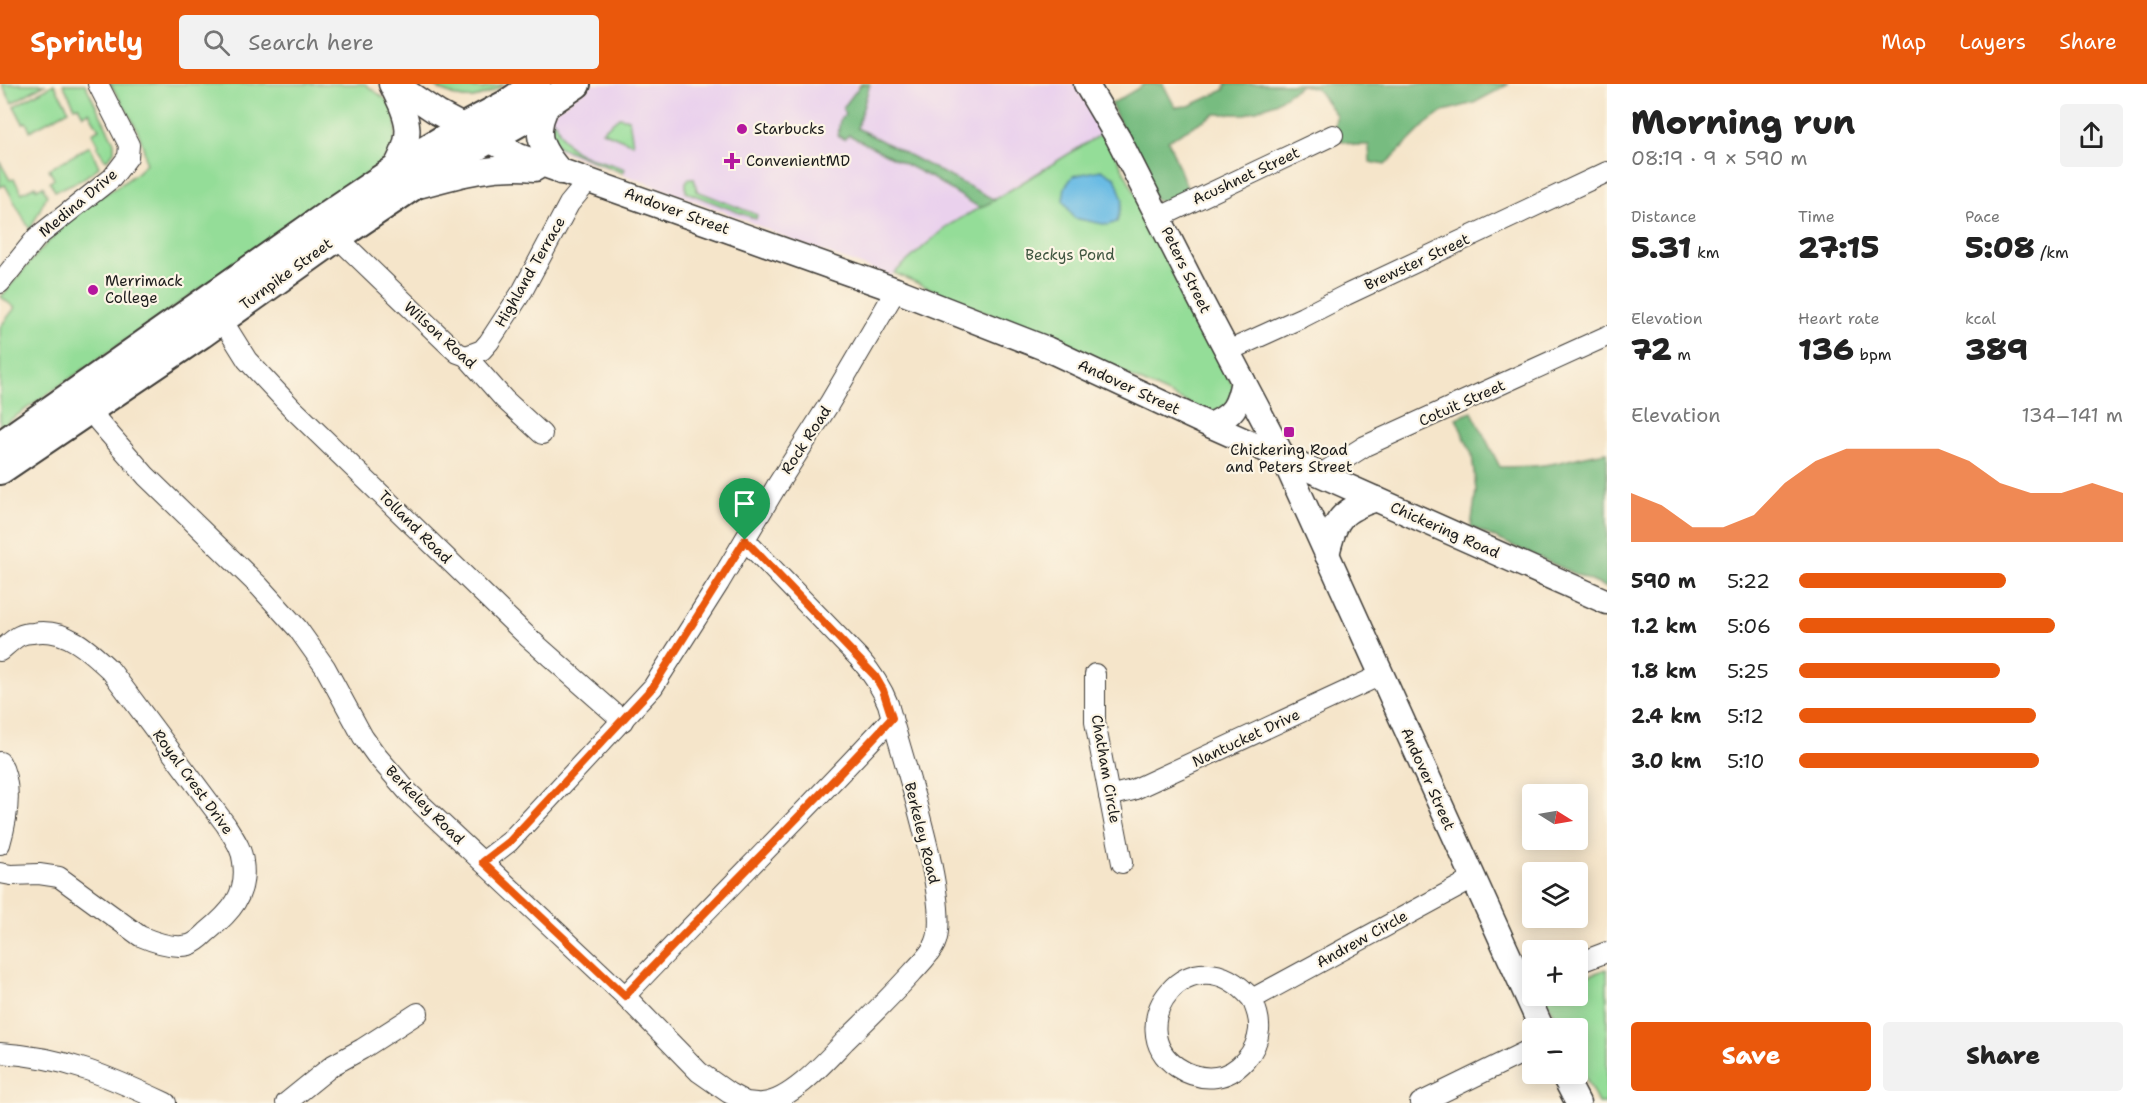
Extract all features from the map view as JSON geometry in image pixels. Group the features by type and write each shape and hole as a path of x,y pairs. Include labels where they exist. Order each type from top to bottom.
{"highway":[{"name":"Turnpike Street","path":"0,446 328,215 447,162 475,133 519,122 543,93 576,84"},
{"name":"Turnpike Street","path":"0,470 222,320 337,237 401,181"}],"main road":[{"name":"Andover Street","path":"393,84 475,133 519,156 896,290 1047,349 1283,458 1473,879 1522,972"},
{"path":"393,84 408,122 408,140 403,155 401,181 503,167 561,172"},
{"name":"Peters Street","path":"1086,84 1106,115 1160,217 1200,302 1283,458"},
{"path":"543,93 543,113 538,127 539,138 549,158 561,172"},
{"path":"1210,425 1224,419 1234,409 1243,381"},
{"name":"Chickering Road","path":"1283,458 1607,603"},
{"path":"1327,555 1332,531 1338,520 1354,506 1376,499"},
{"path":"1568,1084 1578,1103"}],"street":[{"name":"Medina Drive","path":"0,283 37,237 112,178 128,158 129,145 98,84"},
{"name":"Acushnet Street","path":"1160,217 1333,135"},
{"name":"Brewster Street","path":"1228,351 1607,172"},
{"name":"Highland Terrace","path":"466,356 482,350 489,342 522,290 569,204 589,180"},
{"name":"Wilson Road","path":"337,237 449,345 458,353 466,356 504,399 542,434"},
{"name":"Rock Road","path":"483,862 509,842 653,687 829,404 896,290"},
{"name":"Tolland Road","path":"222,320 247,360 292,408 529,638 623,721"},
{"name":"Cotuit Street","path":"1321,474 1365,446 1607,336"},
{"name":"Berkeley Road","path":"91,408 99,422 132,461 298,629 325,668 363,737 408,792 625,996 710,1081 746,1102 756,1103"},
{"name":"Berkeley Road","path":"745,540 875,676 883,690 930,858 940,911 936,944 900,986 805,1079 784,1096 770,1103 762,1103"},
{"name":"Royal Crest Drive","path":"0,651 21,635 40,631 58,634 76,641 94,655 111,671 226,825 241,851 244,865 240,893 231,911 196,942 180,946 155,943 140,936 59,877 0,873"},
{"name":"Chatham Circle","path":"1095,674 1095,722 1122,863"},
{"name":"Nantucket Drive","path":"1109,795 1133,790 1381,675"},
{"path":"625,996 892,718"},
{"path":"0,762 8,795 7,822 0,844"},
{"name":"Andrew Circle","path":"1252,999 1473,879"},
{"path":"1588,959 1607,952"},
{"path":"1207,974 1225,976 1240,986 1252,999 1258,1014 1259,1031 1255,1047 1246,1060 1233,1071 1218,1077 1202,1077 1186,1073 1172,1064 1162,1051 1156,1034 1156,1016 1163,999 1174,986 1190,977 1207,974"},
{"path":"286,1103 333,1065 418,1013"},
{"path":"0,1053 33,1055 60,1061 105,1076 166,1103"},
{"path":"1419,1103 1522,1053"}],"shaded area":[{"path":"592,84 1076,84 1104,132 995,200 947,226 891,276 555,149 549,116"}],"green space":[{"path":"2,84 45,84 12,103"},
{"path":"54,84 69,110 30,131 14,106"},
{"path":"63,84 85,84 114,142 114,151 107,160 97,147 99,145 92,133 99,129 89,112 83,115 78,106 75,107"},
{"name":"Merrimack College","path":"110,84 365,84 388,101 395,111 396,131 393,150 379,165 0,427 0,327 15,308 1,297 64,225 94,201 133,176 146,163 138,131"},
{"path":"431,84 453,84 482,89 505,84 485,95 468,98 451,95"},
{"path":"861,84 870,84 857,128 995,200 980,208 932,178 849,135 844,139 838,136 840,119 845,115 843,108"},
{"path":"1145,84 1163,84 1175,107 1189,106 1224,90 1226,84 1509,84 1474,103 1444,111 1426,124 1385,165 1370,162 1369,145 1355,145 1340,140 1335,128 1336,115 1316,88 1301,85 1275,103 1246,114 1215,114 1168,140 1189,193 1166,204 1155,199 1111,104"},
{"path":"619,117 629,119 633,144 602,131"},
{"path":"553,121 567,144 575,150 593,159 625,169 623,173 559,147 553,140 550,124"},
{"name":"Beckys Pond","path":"1104,132 1234,388 1227,405 1212,412 894,273 947,226"},
{"path":"90,146 99,167 81,180 55,191 50,182 54,179 49,169"},
{"path":"0,162 10,180 14,179 22,193 35,186 37,189 43,186 47,195 30,230 5,185 0,187"},
{"path":"689,178 694,178 697,191 757,215 756,219 686,192 686,182"},
{"path":"1472,412 1500,467 1542,465 1607,452 1607,588 1471,527 1476,491 1472,455 1456,418"},
{"path":"1607,969 1607,1103 1598,1103 1588,1082 1588,1018 1556,1018 1550,1006 1588,1006 1588,976"}],"water":[{"path":"1101,170 1115,177 1123,200 1117,222 1108,225 1074,218 1063,200 1065,187 1073,176"}],"place":[{"name":"Starbucks","path":"742,129"},
{"name":"ConvenientMD","path":"732,161"},
{"name":"Merrimack College","path":"93,290"},
{"name":"Chickering Road and Peters Street","path":"1289,432"}],"route":[{"path":"745,540 875,676 883,690 892,718 625,996 483,862 509,842 653,687 745,540"}]}
